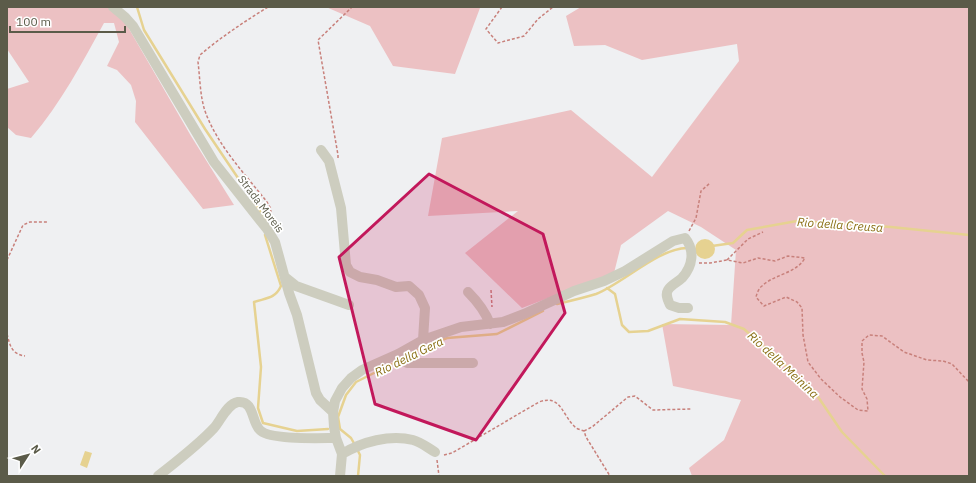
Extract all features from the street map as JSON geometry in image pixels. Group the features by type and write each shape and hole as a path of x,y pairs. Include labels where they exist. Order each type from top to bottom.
{"street":[{"name":"Strada Moreis","path":"112,7 125,17 133,26 214,162 267,229 275,242 289,293 297,315 316,393 320,400 333,412"},
{"path":"321,150 329,161 341,208 346,266 350,272 360,277 377,280 396,287 409,286 419,295 424,308 423,340"},
{"path":"340,476 342,454 336,438 333,412 342,388 351,378 362,370 401,358 423,340 461,327 503,322 574,291 604,281 625,271 673,241 685,238 692,248 690,266 683,276 668,291 667,297 670,305 679,308 688,308"},
{"path":"286,278 296,286 349,305"},
{"path":"468,292 485,312 490,324"},
{"path":"401,358 407,363 473,363"},
{"path":"158,476 196,444 213,428 231,406 237,402 247,404 251,408 255,424 260,431 269,435 298,438 336,438"},
{"path":"342,454 357,446 388,438 414,440 435,452"}],"path":[{"path":"267,229 271,209 227,150 213,128 205,110 198,62 200,55 207,48 268,7"},
{"path":"337,161 338,155 318,40 352,7"},
{"path":"502,7 486,29 498,44 524,36 538,19 553,7"},
{"path":"685,238 696,218 701,191 710,183"},
{"path":"7,260 23,225 30,222 47,222"},
{"path":"727,260 748,239 763,232"},
{"path":"691,258 698,263 710,263 727,260 743,263 758,258 775,261 788,256 805,258 802,263 783,275 773,278 760,286 756,297 764,306 786,297 797,302 802,308 803,335 808,362 821,379 840,397 858,410 868,411 867,399 862,389 864,362 862,341 868,335 882,336 904,352 927,360 943,361 952,364 969,382"},
{"path":"7,334 13,351 24,356"},
{"path":"584,431 592,427 628,397 635,396 653,410 691,409"},
{"path":"435,452 440,455 452,453 539,402 547,399 555,402 575,427 584,431 610,476"},
{"path":"435,452 438,461 439,476"}],"highlighted area":[{"path":"429,174 543,234 565,313 476,440 375,404 339,257"}],"shaded area":[{"path":"7,7 121,7 125,22 191,136 234,205 203,209 135,122 136,101 131,85 117,70 107,66 119,42 114,23 104,23 61,97 42,125 31,138 16,135 7,127 7,89 29,82 7,49"},
{"path":"326,7 484,7 480,8 455,74 393,66 370,26"},
{"path":"581,7 969,7 969,476 692,476 689,468 724,440 741,400 673,386 662,324 731,325 736,250 701,227 668,211 621,245 614,273 522,308 465,253 518,211 428,216 442,138 571,110 652,177 739,61 737,44 642,60 605,45 574,46 566,16"},
{"path":"701,239 709,239 715,245 715,253 709,259 701,259 695,253 695,245"},
{"path":"85,451 92,453 87,468 80,465"}],"waterway":[{"path":"137,7 144,30 205,129 267,221"},
{"name":"Rio della Creusa","path":"712,246 733,243 747,230 797,221 891,227 969,235"},
{"path":"265,235 281,286 273,296 254,302 261,367 258,408 263,423 297,431 328,429"},
{"name":"Rio della Creusa","path":"557,304 596,294 617,283 653,260 676,250 687,248"},
{"name":"Rio della Meinina","path":"607,288 615,294 622,325 629,332 648,331 680,319 725,322 744,329 814,391 842,432 885,476"},
{"name":"Rio della Gera","path":"405,358 420,349 447,338 497,334 543,311"},
{"name":"Rio della Gera","path":"355,445 351,438 340,429 338,417 346,395 356,382 400,360"},
{"name":"Rio della Gera","path":"357,449 360,455 358,476"}]}
